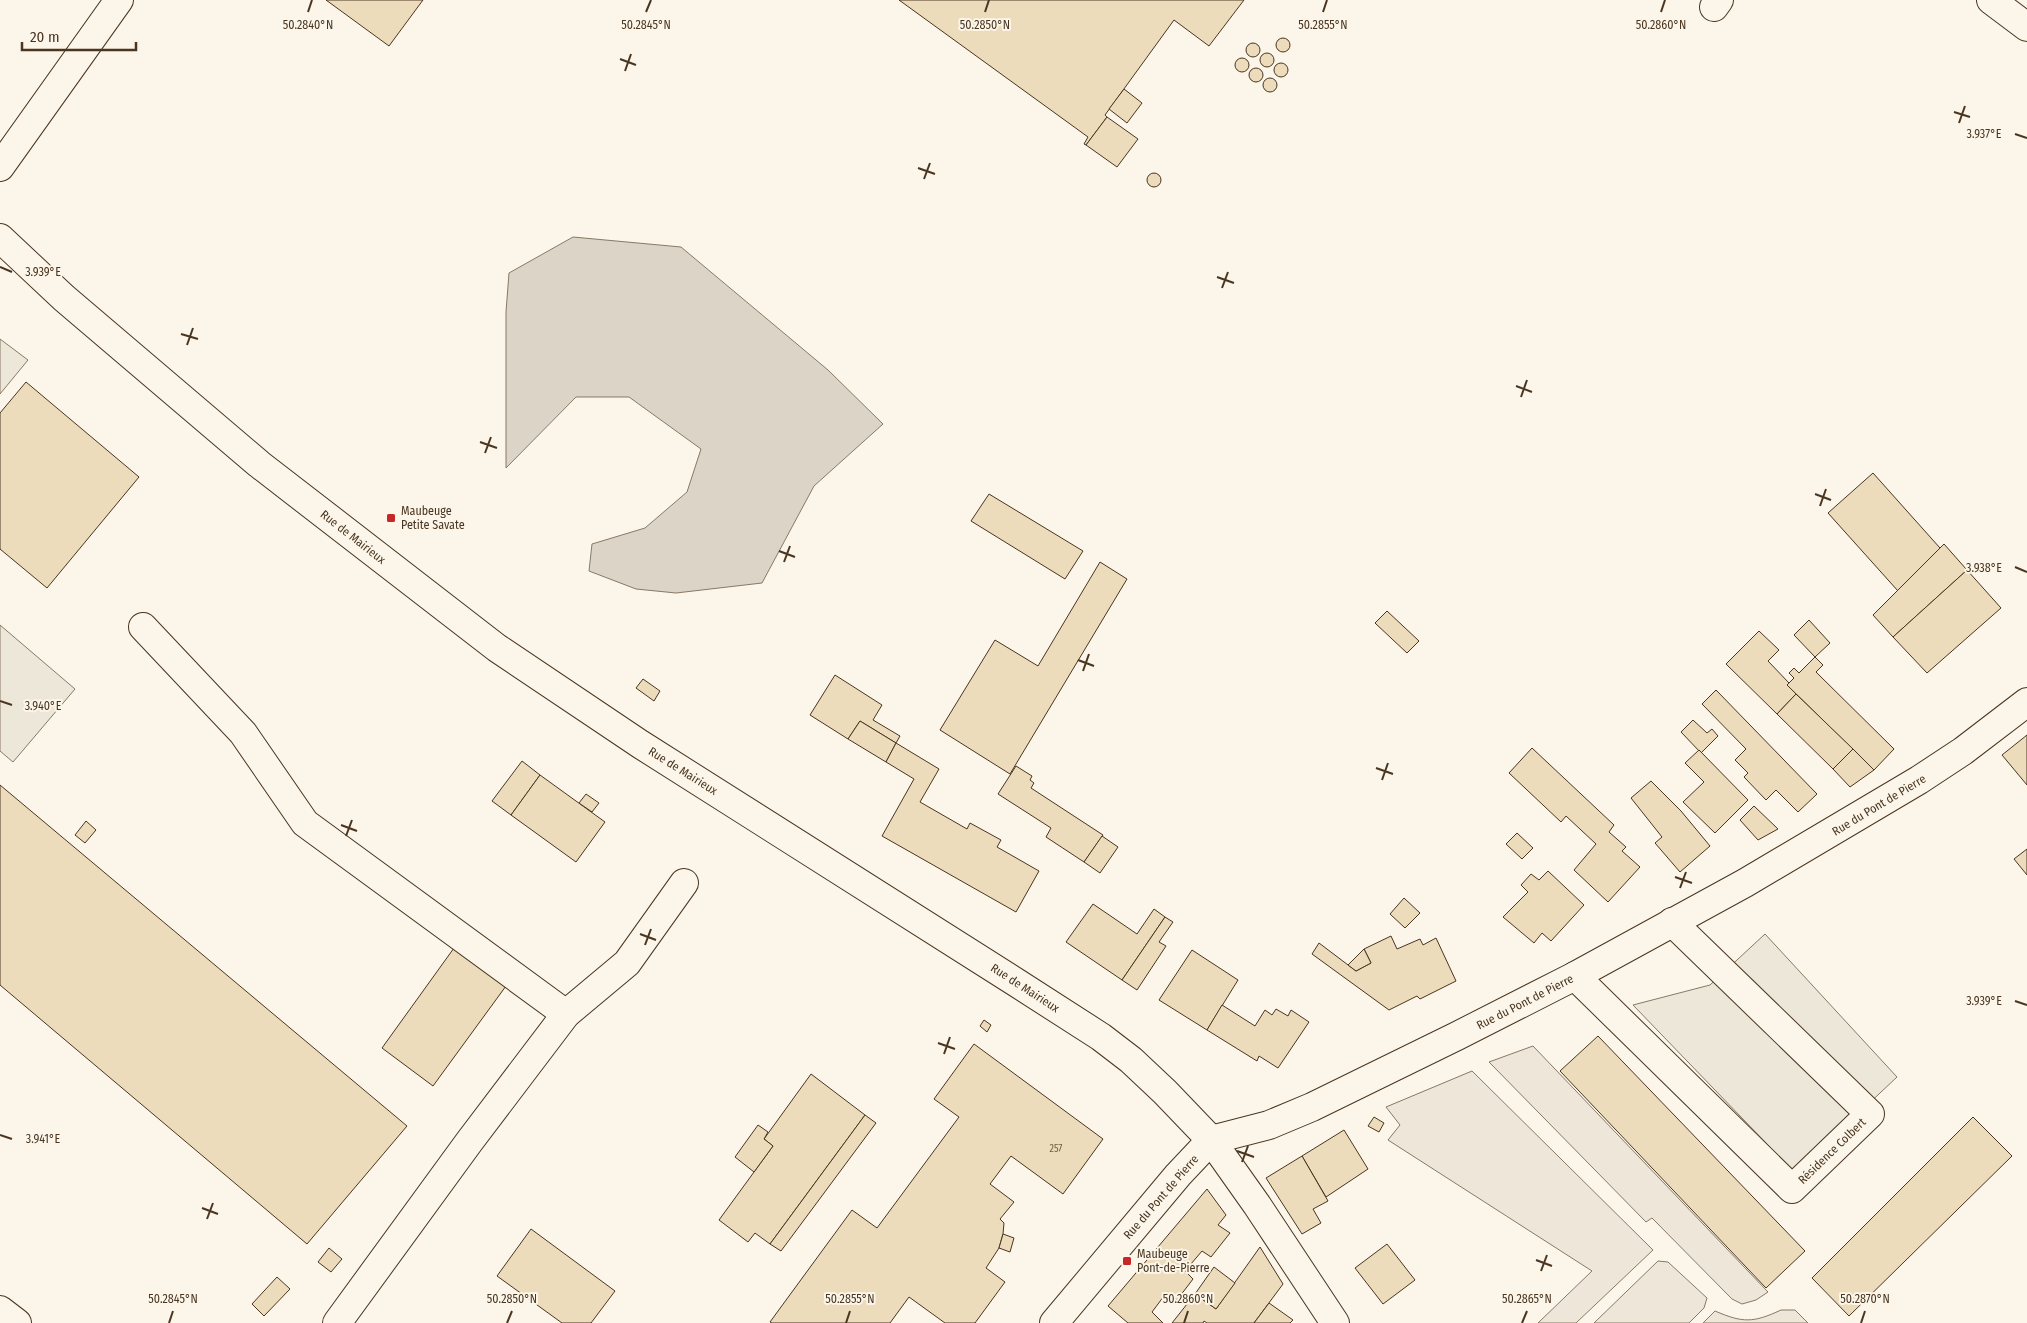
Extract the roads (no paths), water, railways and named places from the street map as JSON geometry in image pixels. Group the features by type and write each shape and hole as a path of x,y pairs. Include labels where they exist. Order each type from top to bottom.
{"street":[{"path":"0,167 119,0"},
{"path":"1991,0 2027,27"},
{"name":"Rue de Mairieux","path":"0,238 64,298 259,464 496,648 640,744 873,890 1101,1037 1131,1060 1154,1081 1210,1140 1257,1205 1335,1323"},
{"path":"143,627 243,733 305,823 566,1014"},
{"name":"Rue du Pont de Pierre","path":"1054,1323 1178,1175 1210,1140 1269,1125 1312,1107 1576,976 1762,874 1919,780 1963,751 2027,702"},
{"path":"337,1323 469,1142 566,1014 627,963 684,883"},
{"name":"Résidence Colbert","path":"1576,976 1792,1189 1870,1114 1672,922"},
{"path":"0,1310 17,1323"}],"place":[{"name":"Maubeuge Petite Savate","path":"391,518"},
{"name":"Maubeuge Pont-de-Pierre","path":"1127,1261"}]}
